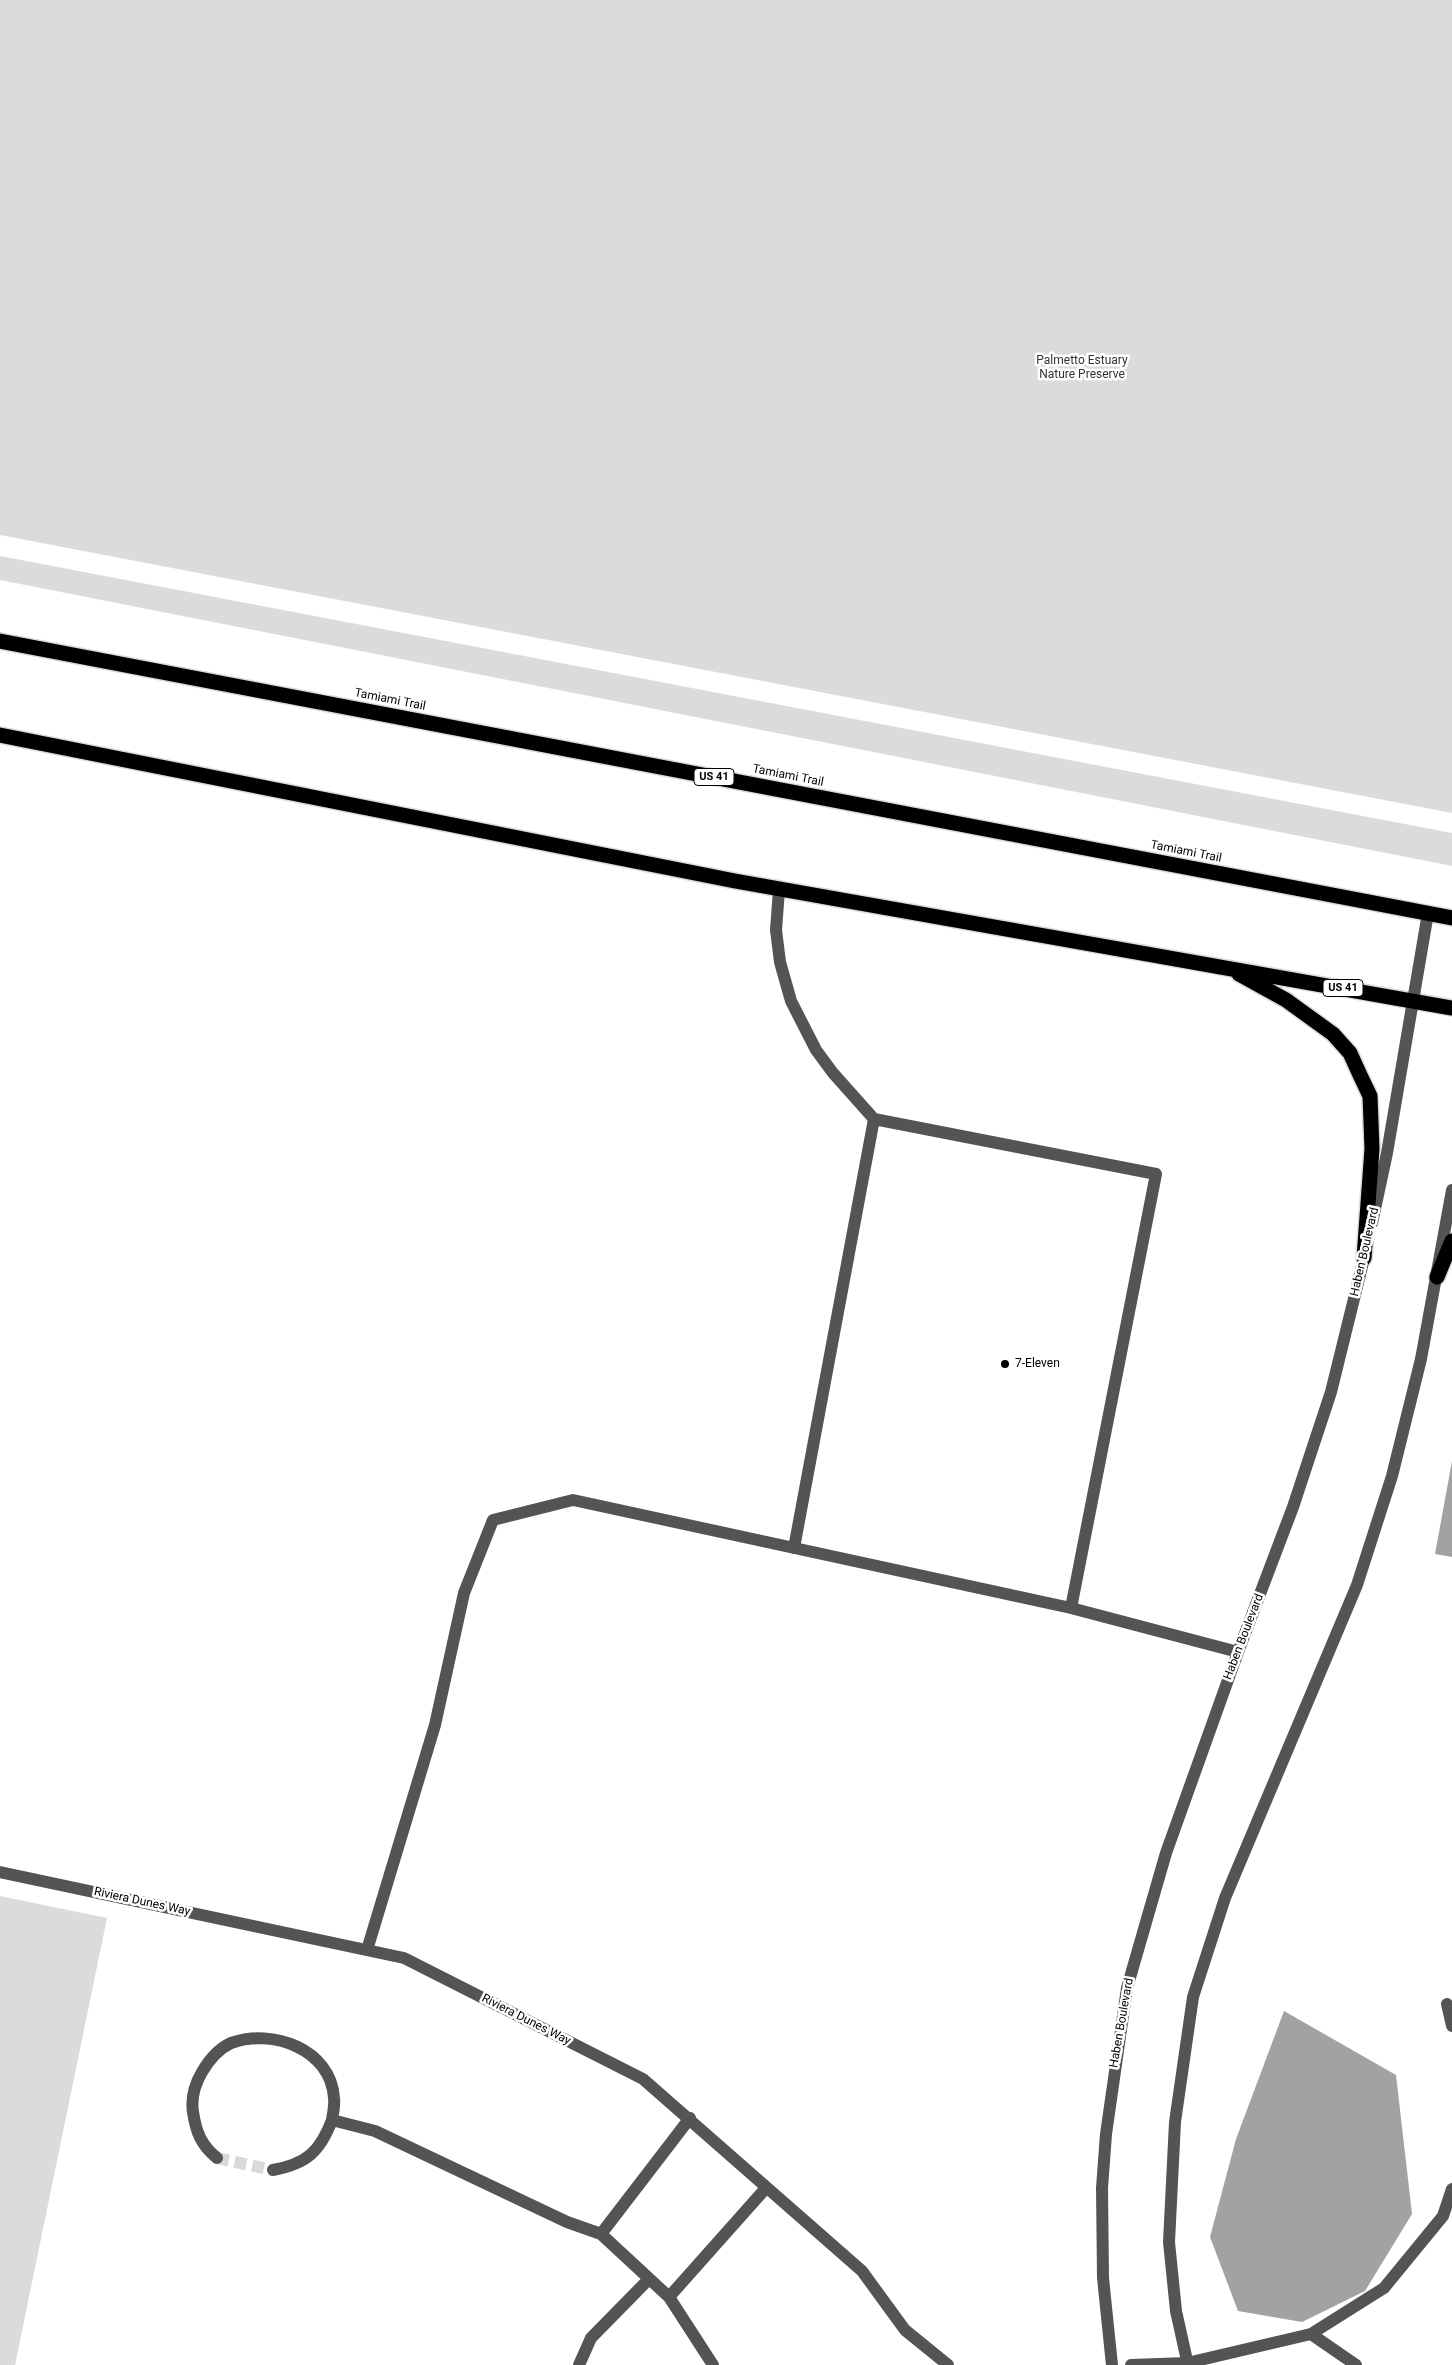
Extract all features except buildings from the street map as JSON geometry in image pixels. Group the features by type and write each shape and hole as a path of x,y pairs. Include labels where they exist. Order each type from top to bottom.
{"highway":[{"name":"Tamiami Trail","path":"0,642 1452,918"},
{"name":"US 41","path":"0,735 780,890 1452,1008"},
{"path":"1227,968 1286,1000 1333,1034 1350,1053 1370,1096 1372,1149 1364,1258"},
{"path":"1437,1277 1452,1241"}],"street":[{"path":"780,890 776,930 780,962 791,1001 816,1050 833,1073 874,1119 1156,1174 1071,1608"},
{"name":"Haben Boulevard","path":"1112,2365 1102,2278 1102,2188 1106,2134 1127,1988 1166,1853 1238,1652 1294,1507 1331,1392 1364,1258 1387,1153 1428,913"},
{"path":"794,1548 874,1119"},
{"path":"1187,2364 1176,2311 1169,2242 1175,2122 1193,1997 1225,1898 1357,1585 1392,1476 1420,1359 1452,1190"},
{"path":"367,1950 435,1725 464,1593 493,1520 573,1500 1071,1608 1238,1652"},
{"name":"Riviera Dunes Way","path":"0,1872 404,1958 643,2079 690,2118 766,2188 862,2271 905,2330 948,2365"},
{"path":"1447,2004 1452,2026"},
{"path":"216,2158 204,2147 196,2129 192,2105 197,2080 211,2058 230,2044 251,2038 274,2038 296,2044 314,2058 327,2074 334,2097 332,2120 324,2140 310,2156 292,2166 273,2170"},
{"path":"601,2234 690,2118"},
{"path":"332,2120 375,2131 567,2222 601,2234 669,2297 713,2365"},
{"path":"669,2297 766,2188"},
{"path":"1132,2365 1187,2364 1311,2334 1384,2288 1443,2216 1452,2189"},
{"path":"579,2365 591,2338 649,2279"},
{"path":"1311,2334 1356,2365"}],"green space":[{"name":"Palmetto Estuary Nature Preserve","path":"0,0 1452,0 1452,813 0,535"},
{"path":"0,556 1452,833 1452,866 0,580"},
{"path":"0,1896 107,1918 15,2365 0,2365"}],"shaded area":[{"path":"1452,1461 1452,1557 1435,1554"},
{"path":"1284,2011 1396,2075 1412,2214 1365,2291 1302,2322 1238,2311 1210,2237 1236,2139"}],"tunnel":[{"path":"217,2158 273,2170"}],"place":[{"name":"7-Eleven","path":"1005,1364"}]}
